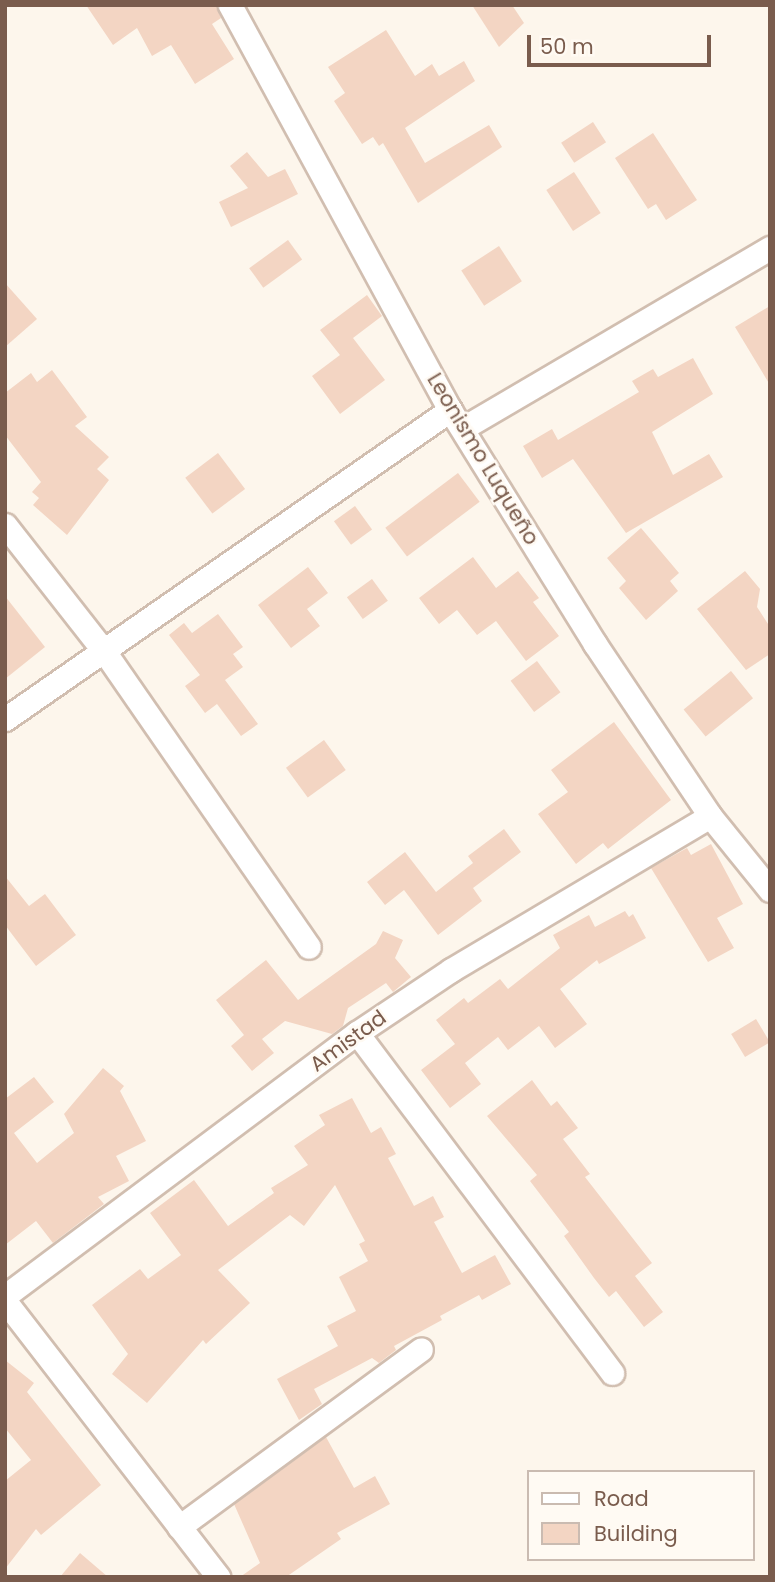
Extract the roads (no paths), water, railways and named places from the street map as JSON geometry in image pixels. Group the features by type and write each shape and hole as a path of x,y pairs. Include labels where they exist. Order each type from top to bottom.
{"street":[{"name":"Leonismo Luqueño","path":"230,5 456,419 595,644 710,816 770,890"},
{"path":"5,719 456,419 770,248"},
{"path":"5,525 106,654 309,947"},
{"name":"Amistad","path":"7,1305 357,1033 451,970 710,816"},
{"path":"357,1033 612,1373"},
{"path":"7,1305 179,1527 210,1573"},
{"path":"179,1527 421,1349"}]}
